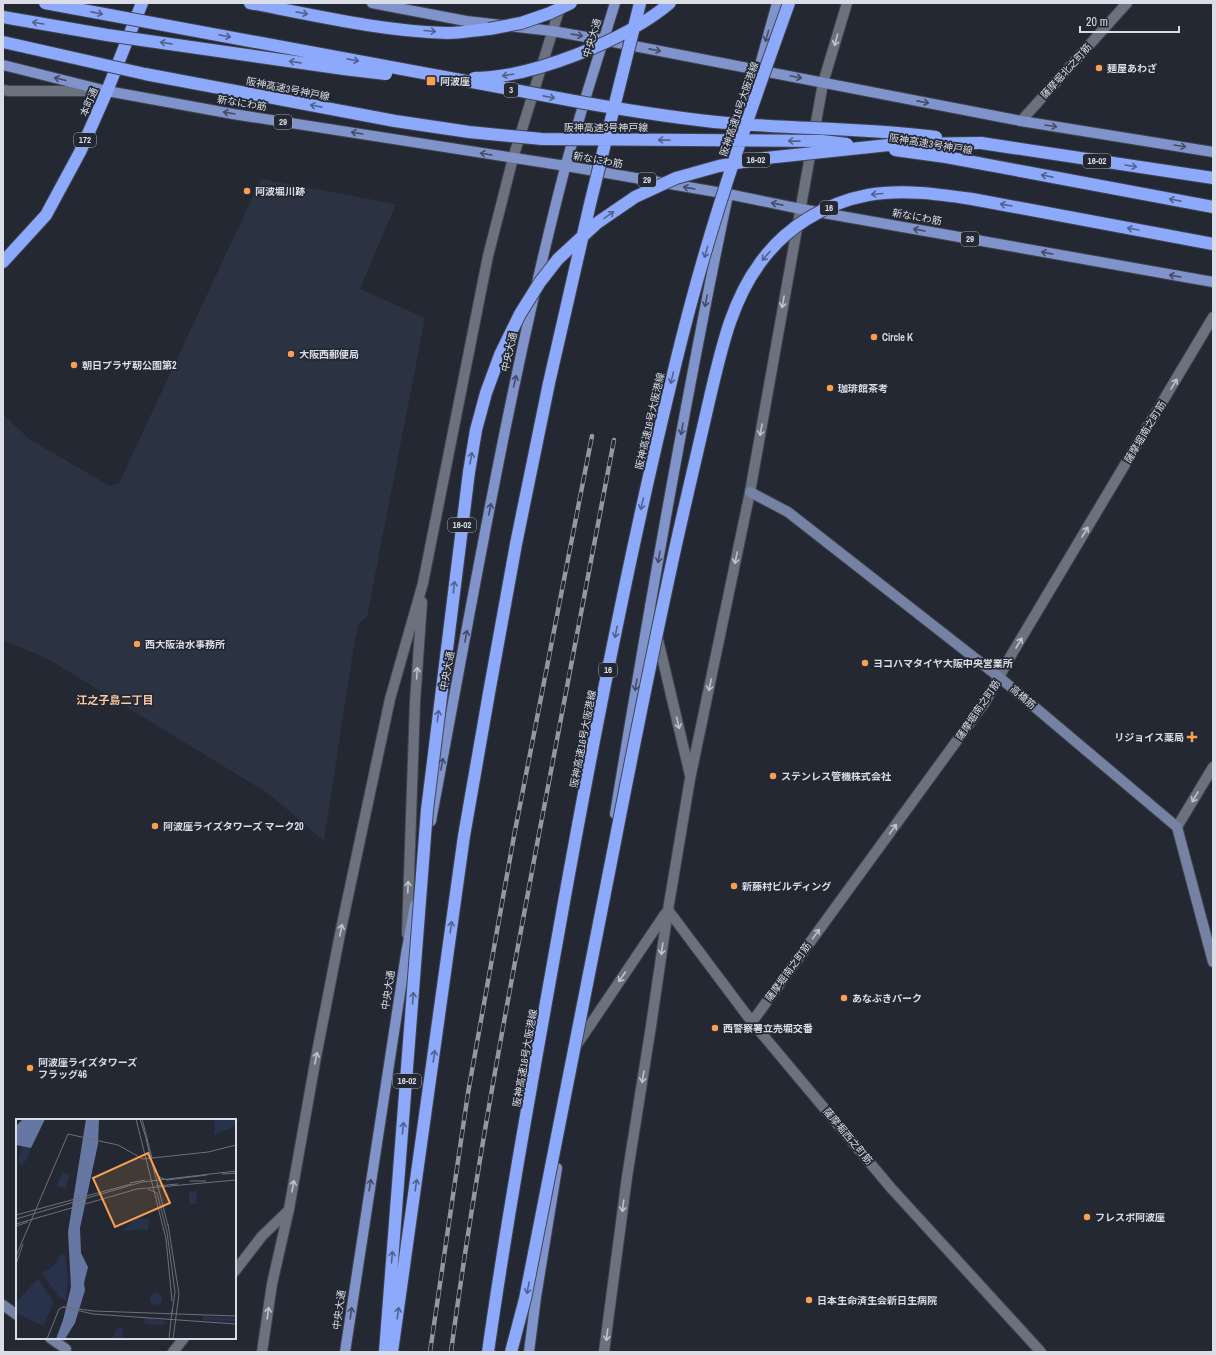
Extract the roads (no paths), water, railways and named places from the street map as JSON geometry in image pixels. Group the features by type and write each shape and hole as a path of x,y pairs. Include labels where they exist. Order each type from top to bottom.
{"highway":[{"name":"3","path":"45,3 662,117 727,123 887,132 981,143"},
{"name":"本町通","path":"3,262 46,215 80,152 107,91 142,3"},
{"path":"250,3 365,24 448,33 489,29 522,23 550,13 571,3"},
{"path":"392,1352 464,836 516,544 549,383 590,204 640,3"},
{"name":"3","path":"3,17 115,36 344,69 439,79 481,78 509,75 571,57 626,32 662,10 670,3"},
{"name":"阪神高速16号大阪港線","path":"488,1352 531,1091 577,833 633,544 690,306 759,86 789,3"},
{"name":"阪神高速3号神戸線","path":"3,42 145,74 395,121 469,132 542,139 822,141 881,147 946,157 1213,208"},
{"name":"16-02","path":"385,1352 426,810 469,472 476,430 486,393 500,355 520,314 540,282 558,259 597,223 635,197 676,178 719,166 766,158 898,144 981,143 1213,178"},
{"name":"16","path":"511,1352 526,1299 648,673 675,549 718,362 730,319 741,293 760,263 785,235 809,217 840,203 869,195 898,192 935,194 972,199 1213,244"}],"main road":[{"path":"372,3 466,21 552,31 603,40 1021,121 1213,152"},
{"name":"中央大通","path":"345,1352 406,954 504,434 541,267 566,166 615,3"},
{"path":"529,1352 536,1297 576,1047 650,604 706,298 728,194 758,69 777,3"},
{"name":"新なにわ筋","path":"3,65 107,91 233,114 566,166 1213,282"}],"street":[{"path":"262,1352 272,1284 289,1209 317,1050 388,707 423,583 488,256 513,158 561,3"},
{"path":"604,1352 627,1177 668,910 690,779 750,492 823,83 847,3"},
{"name":"薩摩堀北之町筋","path":"1021,121 1127,3"},
{"path":"3,90 107,91"},
{"name":"薩摩堀南之町筋","path":"752,1022 985,702 1213,317"},
{"name":"高橋筋","path":"750,492 788,512 999,677 1177,827"},
{"path":"406,954 415,702 423,583"},
{"path":"650,604 690,779"},
{"path":"1213,766 1177,827 1213,962"},
{"path":"576,1047 668,910"},
{"name":"薩摩堀西之町筋","path":"668,910 752,1022 891,1188 1041,1352"},
{"path":"236,1270 262,1236 289,1209"},
{"path":"3,1305 16,1314"},
{"path":"52,1339 68,1350"},
{"path":"173,1352 183,1339"}],"railway":[{"path":"430,1352 468,1093 514,836 592,436"},
{"path":"451,1352 475,1191 502,1032 614,440"}],"place":[{"name":"麺屋あわざ","path":"1099,68"},
{"name":"阿波座","path":"431,81"},
{"name":"阿波堀川跡","path":"247,191"},
{"name":"Circle K","path":"874,337"},
{"name":"大阪西郵便局","path":"291,354"},
{"name":"朝日プラザ靭公園第2","path":"74,365"},
{"name":"珈琲館茶考","path":"830,388"},
{"name":"西大阪治水事務所","path":"137,644"},
{"name":"ヨコハマタイヤ大阪中央営業所","path":"865,663"},
{"name":"リジョイス薬局","path":"1192,737"},
{"name":"ステンレス管機株式会社","path":"773,776"},
{"name":"阿波座ライズタワーズ マーク20","path":"155,826"},
{"name":"新藤村ビルディング","path":"734,886"},
{"name":"あなぶきパーク","path":"844,998"},
{"name":"西警察署立売堀交番","path":"715,1028"},
{"name":"阿波座ライズタワーズ フラッグ46","path":"30,1068"},
{"name":"フレスポ阿波座","path":"1087,1217"},
{"name":"日本生命済生会新日生病院","path":"809,1300"}],"district":[{"name":"江之子島二丁目","path":"115,700"}]}
